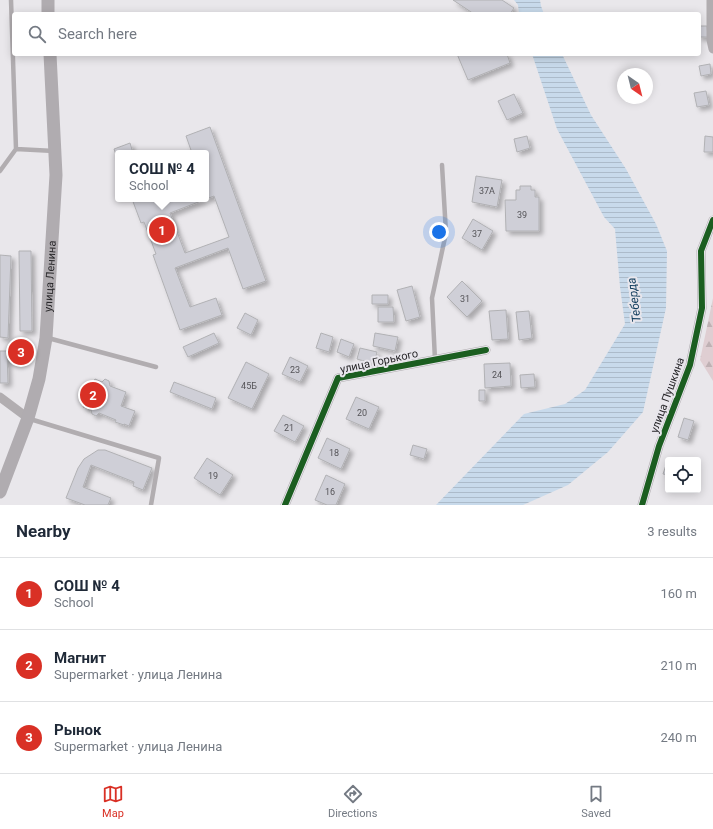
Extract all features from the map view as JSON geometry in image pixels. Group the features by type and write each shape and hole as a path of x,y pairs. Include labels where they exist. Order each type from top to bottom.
{"main road":[{"path":"48,0 48,12"},
{"name":"улица Ленина","path":"0,492 28,418 39,379 46,338 56,175 50,56"}],"street":[{"path":"711,0 711,40 713,49"},
{"name":"улица Пушкина","path":"642,505 659,446 690,365 702,308 701,251 713,220"},
{"name":"улица Горького","path":"285,505 338,378 486,350"},
{"path":"0,397 28,418"}],"lane":[{"path":"11,0 12,30"},
{"path":"0,171 16,149 13,56"},
{"path":"16,149 54,151"},
{"path":"435,360 432,298 446,233 442,164"},
{"path":"46,338 156,367"},
{"path":"28,418 159,458 151,505"}],"green space":[{"path":"713,298 713,381 700,360"}],"water":[{"path":"514,0 540,0 543,12 519,12 518,5"},
{"name":"Теберда","path":"533,56 563,56 591,115 626,169 656,224 667,251 666,308 643,412 608,452 568,485 523,505 436,505 524,414 565,404 585,390 625,324 615,229 604,217 557,129"}],"building":[{"path":"453,0 502,0 514,8 511,12 471,12"},
{"path":"701,26 707,26 708,37 701,37"},
{"path":"458,56 508,56 510,63 468,80"},
{"path":"710,64 711,74 701,76 699,66"},
{"path":"706,91 709,105 697,107 694,93"},
{"path":"514,94 523,113 507,120 498,101"},
{"path":"210,127 266,281 243,289 228,248 175,268 190,307 216,298 222,315 180,330 153,255 156,254 144,222 141,223 133,202 198,202 170,213 185,253 229,237 214,196 209,198 209,150 191,150 186,136"},
{"path":"527,136 530,148 517,152 514,139"},
{"path":"705,136 713,137 713,152 704,152"},
{"path":"130,143 132,150 115,150 115,152 114,149"},
{"path":"476,176 502,180 497,207 472,202"},
{"path":"520,186 531,186 531,190 535,190 535,197 539,197 539,231 506,231 505,200 516,200 516,190 520,190"},
{"path":"473,219 493,231 482,250 462,238"},
{"path":"19,251 31,251 32,331 20,331"},
{"path":"0,255 11,256 8,338 0,337"},
{"path":"462,281 482,301 467,317 447,297"},
{"path":"412,286 420,317 406,321 397,290"},
{"path":"372,295 388,295 388,304 372,304"},
{"path":"378,307 393,307 394,322 378,322"},
{"path":"506,310 508,339 492,340 489,311"},
{"path":"529,311 532,338 519,340 516,312"},
{"path":"245,313 258,320 251,335 237,328"},
{"path":"214,333 219,343 188,357 183,347"},
{"path":"321,333 333,337 329,352 316,348"},
{"path":"375,333 398,337 395,351 373,346"},
{"path":"341,339 354,344 349,357 337,352"},
{"path":"360,348 377,352 374,364 357,359"},
{"path":"0,351 7,351 8,383 0,383"},
{"path":"290,357 308,366 300,382 282,374"},
{"path":"246,362 269,374 252,409 228,398"},
{"path":"510,363 511,386 485,388 484,364"},
{"path":"534,374 535,387 521,388 520,375"},
{"path":"95,379 102,382 105,379 109,381 110,386 126,392 121,406 135,411 129,426 115,422 116,420 99,413 96,416 92,414 91,410 83,407 86,402 83,394 86,387 93,383"},
{"path":"174,382 216,398 212,409 170,392"},
{"path":"479,390 485,390 485,401 479,401"},
{"path":"356,397 379,407 369,429 346,419"},
{"path":"283,415 304,426 295,442 274,431"},
{"path":"684,418 694,421 688,440 678,437"},
{"path":"327,438 350,449 341,469 318,458"},
{"path":"413,445 427,449 424,459 410,455"},
{"path":"98,450 105,450 152,468 143,490 133,486 134,482 91,465 83,487 111,498 108,505 85,505 66,498 78,468 84,459"},
{"path":"207,458 233,475 220,495 194,478"},
{"path":"326,475 345,484 336,505 327,505 315,500"}],"cycle path":[{"path":"642,505 659,446 690,365 702,308 701,251 713,220"},
{"path":"285,505 338,378 486,350"}],"place":[{"name":"СОШ № 4","path":"162,230"},
{"name":"Рынок","path":"21,352"},
{"name":"Магнит","path":"93,395"}]}
